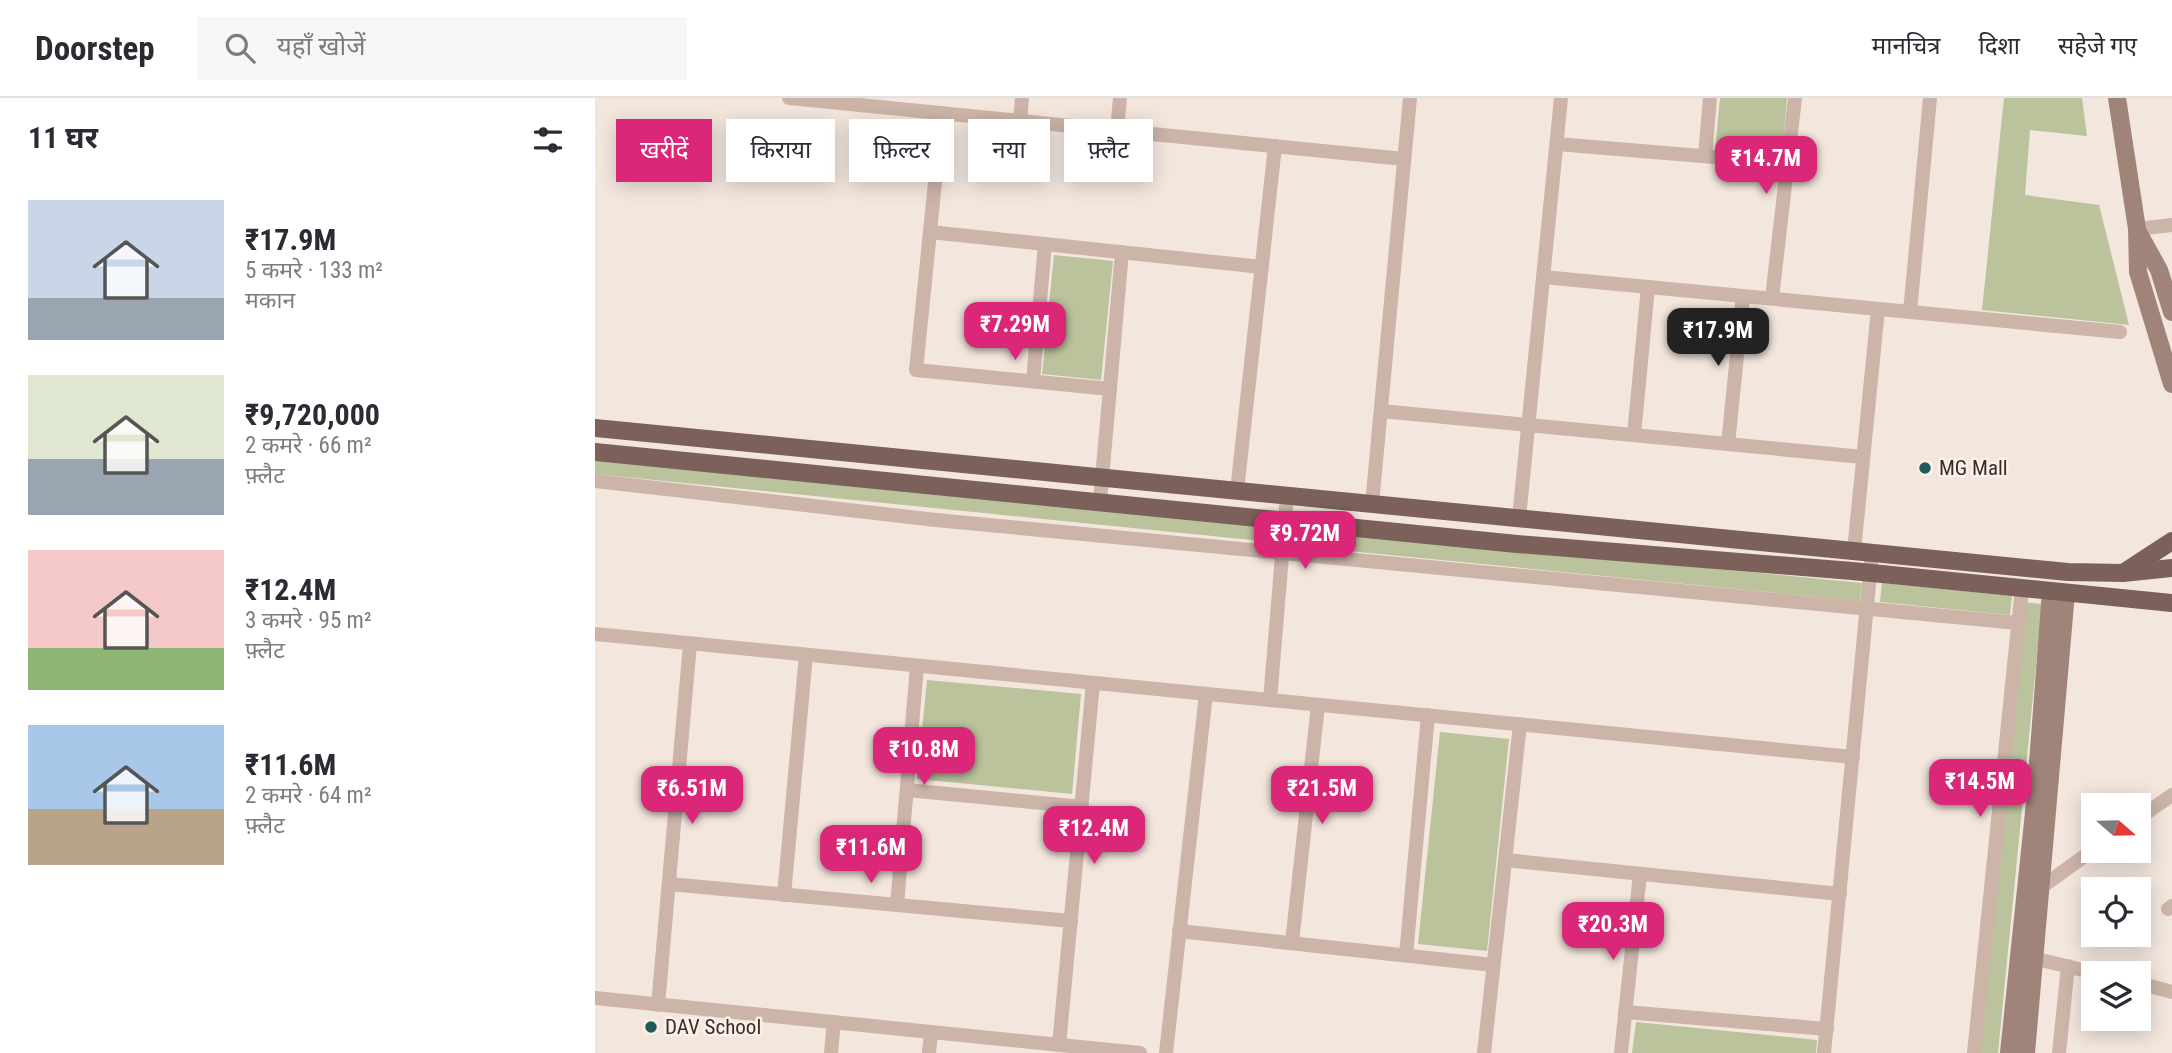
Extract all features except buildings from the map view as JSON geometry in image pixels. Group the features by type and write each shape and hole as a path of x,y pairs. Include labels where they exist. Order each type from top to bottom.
{"main road":[{"path":"595,428 2068,572 2123,573 2172,568"},
{"path":"595,452 1517,544 1871,573 2172,603"},
{"path":"2123,573 2172,541"},
{"path":"2140,599 2172,616"}],"street":[{"path":"789,98 1000,119"},
{"path":"1020,119 1022,98"},
{"path":"1119,119 1121,98"},
{"path":"1372,504 1410,98"},
{"path":"1519,518 1561,98"},
{"path":"1705,156 1710,98"},
{"path":"1772,298 1795,98"},
{"path":"1910,312 1930,98"},
{"path":"2117,98 2137,229 2138,272 2172,384"},
{"path":"942,113 916,370 1110,389"},
{"path":"1153,134 1404,159"},
{"path":"1557,144 1787,163"},
{"path":"1237,491 1275,146"},
{"path":"2137,229 2172,225"},
{"path":"2137,229 2159,270 2172,312"},
{"path":"930,232 1262,267"},
{"path":"1034,381 1045,244"},
{"path":"1100,501 1122,252"},
{"path":"1543,277 2120,332"},
{"path":"1634,435 1648,286"},
{"path":"1728,444 1743,296"},
{"path":"1854,551 1878,309"},
{"path":"1381,411 1863,457"},
{"path":"595,481 936,520 2018,622"},
{"path":"1269,700 1287,496"},
{"path":"1825,1053 1873,553"},
{"path":"1974,1053 2022,588"},
{"path":"2009,1053 2042,886 2058,592"},
{"path":"2027,1053 2027,957 2058,592"},
{"path":"595,634 1853,757"},
{"path":"658,1005 690,643"},
{"path":"784,895 806,655"},
{"path":"897,905 917,666"},
{"path":"1059,1045 1093,683"},
{"path":"1166,1053 1206,694"},
{"path":"1292,943 1318,705"},
{"path":"1406,955 1428,715"},
{"path":"1484,1053 1520,724"},
{"path":"907,790 1081,807"},
{"path":"2151,810 2172,795"},
{"path":"2042,886 2081,858"},
{"path":"1505,860 1840,894"},
{"path":"1621,1053 1640,874"},
{"path":"669,884 1071,921"},
{"path":"1179,931 1493,965"},
{"path":"2027,957 2081,969"},
{"path":"2059,1053 2068,966"},
{"path":"2151,987 2172,992"},
{"path":"595,998 1140,1053"},
{"path":"1625,1012 1827,1029"},
{"path":"831,1053 834,1022"},
{"path":"929,1053 931,1032"}],"green space":[{"path":"1720,98 1787,98 1782,156 1715,151"},
{"path":"2004,98 2082,98 2087,136 2030,130 2025,195 2099,205 2129,325 1982,310"},
{"path":"1054,255 1113,261 1101,380 1042,374"},
{"path":"595,456 1275,524 1273,542 595,474"},
{"path":"1299,528 1862,583 1860,601 1297,546"},
{"path":"1882,583 2012,596 2010,615 1880,602"},
{"path":"2024,602 2042,604 1998,1053 1980,1053"},
{"path":"927,680 1081,694 1072,794 917,779"},
{"path":"1440,732 1509,739 1487,951 1418,944"},
{"path":"1636,1022 1817,1040 1816,1053 1632,1053"}],"place":[{"name":"MG Mall","path":"1925,468"},
{"name":"DAV School","path":"651,1027"}]}
